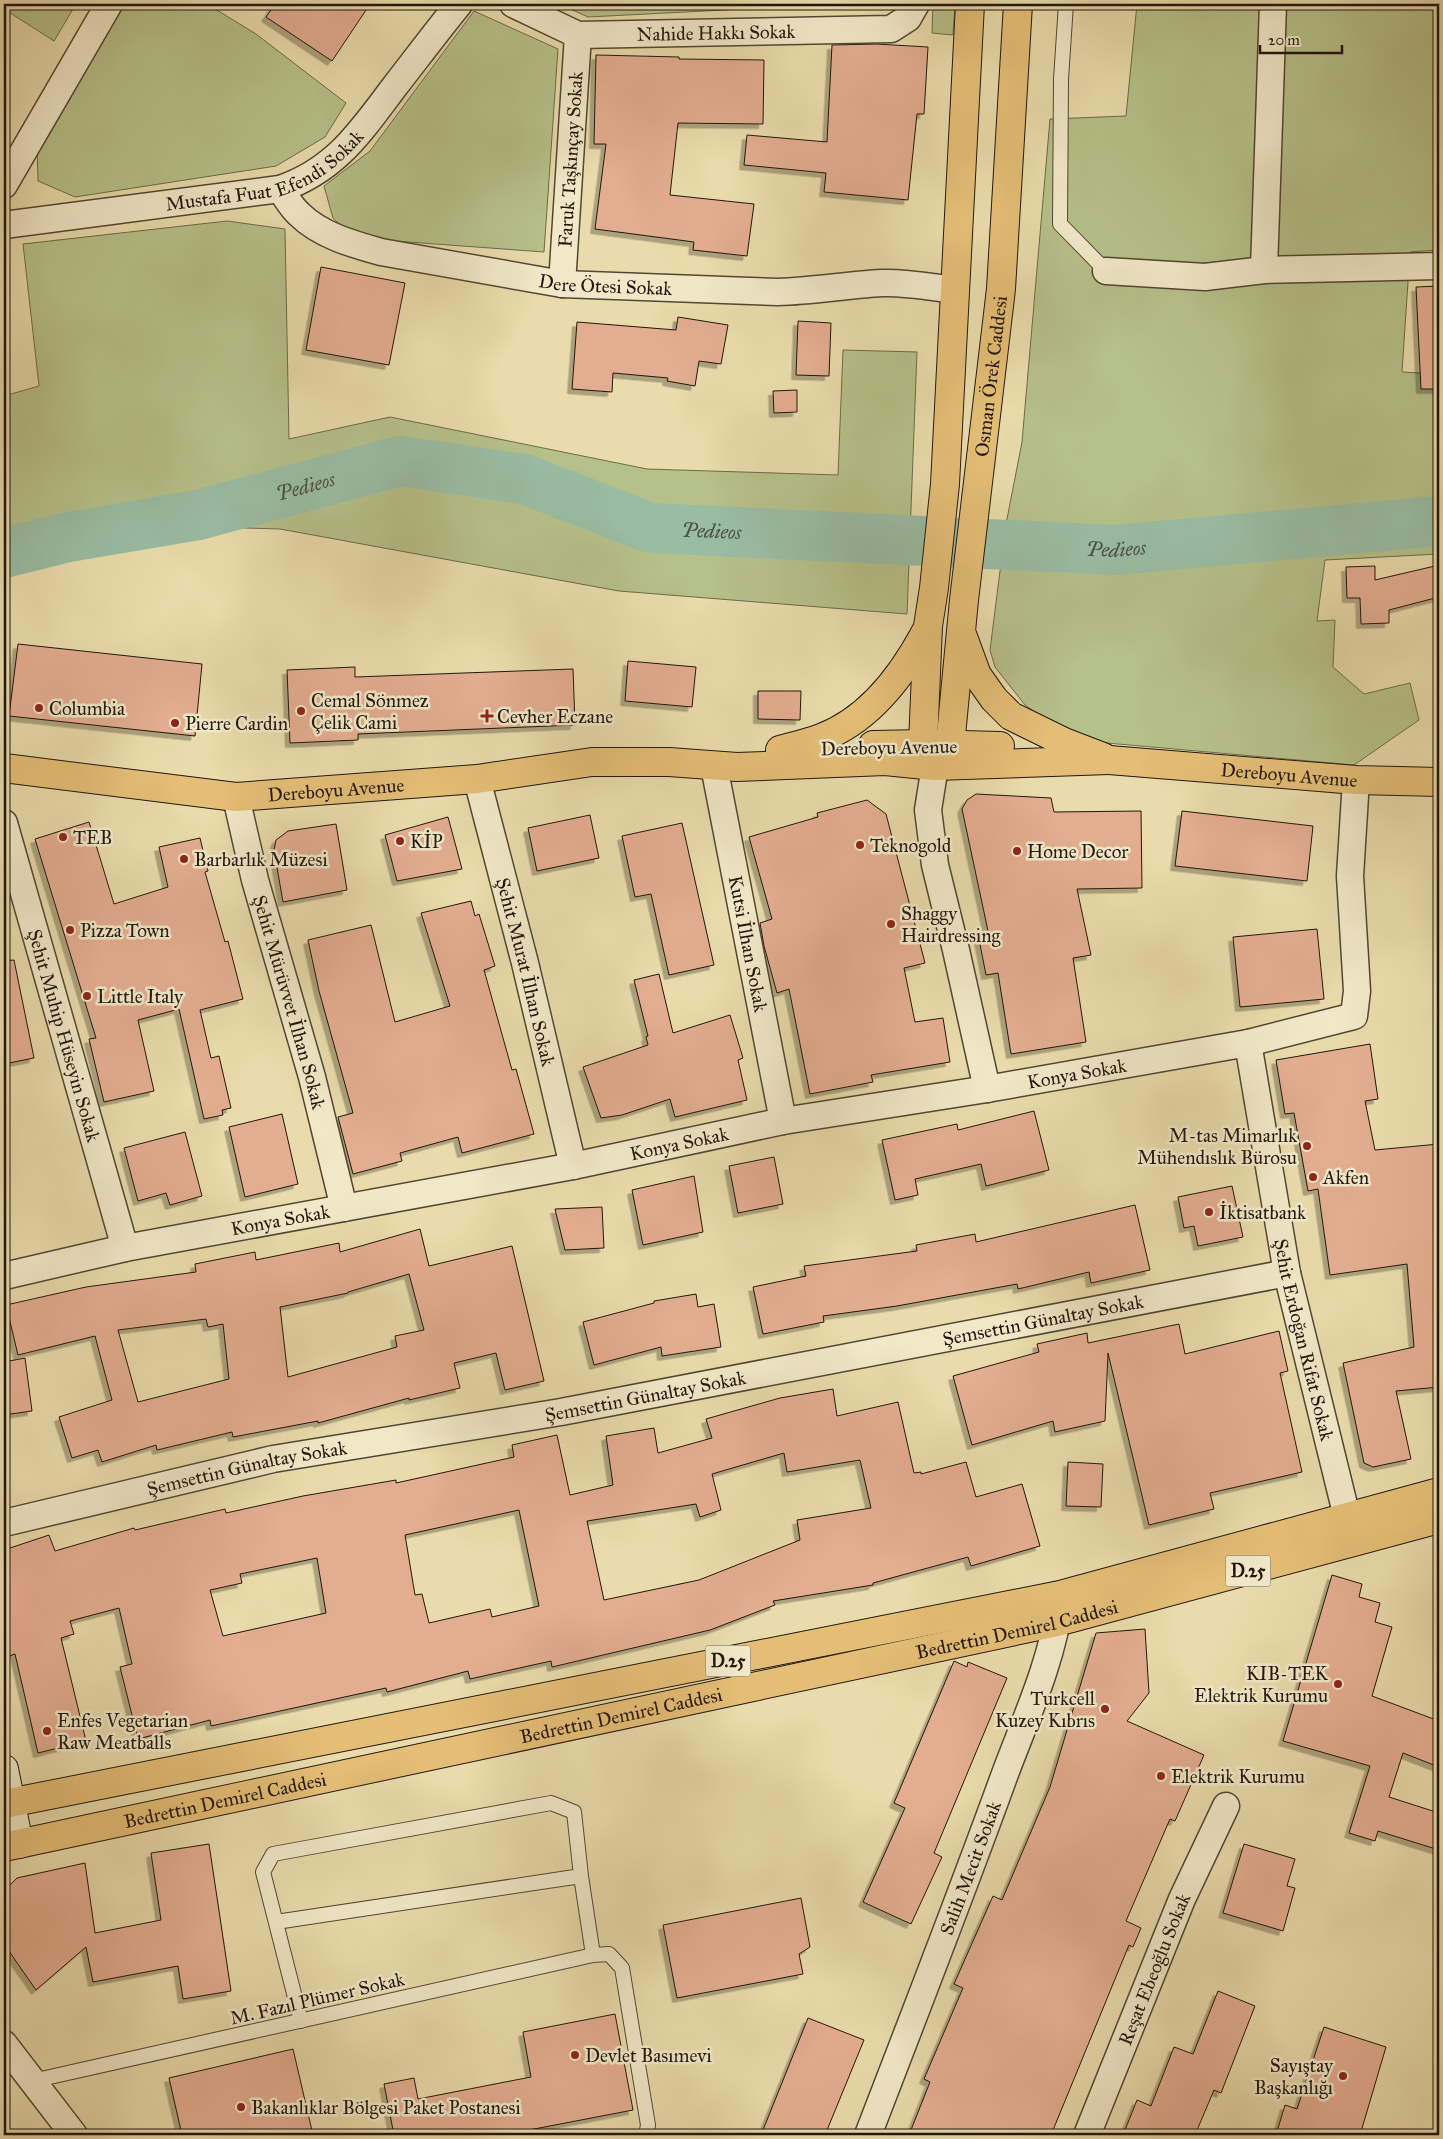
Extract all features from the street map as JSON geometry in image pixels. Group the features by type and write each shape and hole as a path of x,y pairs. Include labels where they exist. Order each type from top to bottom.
{"main road":[{"name":"Osman Örek Caddesi","path":"936,752 928,626 945,484 970,4"},
{"name":"Osman Örek Caddesi","path":"936,752 964,600 1001,289 1018,4"},
{"path":"780,750 822,738 862,712 896,681 911,660 928,626"},
{"path":"960,628 977,675 994,699 1011,716 1064,742 1110,760"},
{"name":"Dereboyu Avenue","path":"669,762 730,749 936,752 1110,760 1356,780 1439,782"},
{"name":"Dereboyu Avenue","path":"4,768 236,797 477,779 592,762 669,762 736,767 884,761 936,752"},
{"name":"Bedrettin Demirel Caddesi","path":"7,1804 1060,1595 1439,1492"},
{"name":"Bedrettin Demirel Caddesi","path":"11,1846 1057,1622 1439,1519"}],"street":[{"path":"4,185 109,4"},
{"name":"Mustafa Fuat Efendi Sokak","path":"4,225 280,189 299,182 314,174 352,143 458,4"},
{"name":"Nahide Hakkı Sokak","path":"513,4 578,35 891,29 908,18 916,4"},
{"path":"1264,270 1273,4"},
{"name":"Faruk Taşkınçay Sokak","path":"562,284 578,35"},
{"name":"Dere Ötesi Sokak","path":"280,189 297,213 312,226 355,245 381,252 562,284 778,292 881,283 902,283 955,290"},
{"path":"1106,271 1205,276 1264,270 1439,266"},
{"path":"936,752 928,810 935,865 987,1089"},
{"name":"Kutsi İlhan Sokak","path":"714,766 783,1121"},
{"name":"Şehit Murat İlhan Sokak","path":"477,779 525,963 573,1166"},
{"name":"Konya Sokak","path":"4,1276 125,1248 573,1166 783,1121 987,1089 1248,1043 1354,1016 1357,991 1350,876 1356,780"},
{"name":"Şehit Mürüvvet İlhan Sokak","path":"236,797 256,880 312,1077 344,1208"},
{"name":"Şehit Muhip Hüseyin Sokak","path":"4,823 125,1248"},
{"name":"Şehit Erdoğan Rifat Sokak","path":"1248,1043 1287,1273 1347,1518"},
{"name":"Şemsettin Günaltay Sokak","path":"4,1523 273,1459 560,1412 1287,1273"},
{"name":"Salih Mecit Sokak","path":"868,2135 977,1851 1046,1662 1057,1622 1060,1595"},
{"path":"4,1769 11,1846"},
{"name":"Reşat Ebeoğlu Sokak","path":"1087,2135 1182,1899 1226,1806"},
{"path":"4,2044 74,2135"}],"lane":[{"path":"1066,4 1061,78 1060,224 1106,271"},
{"path":"301,2021 263,1872 273,1854 551,1804 574,1812 593,1955"},
{"path":"276,1922 581,1876"},
{"name":"M. Fazıl Plümer Sokak","path":"32,2081 593,1955 609,1954 622,1968 648,2125 646,2135"}],"green space":[{"path":"4,4 76,4 54,41 4,9"},
{"path":"123,4 207,4 256,34 346,103 325,137 276,166 75,197 38,181 37,149"},
{"path":"559,4 841,4 588,17"},
{"path":"933,4 955,4 953,35 932,33"},
{"path":"1137,4 1439,4 1439,250 1410,252 1402,372 1439,374 1439,554 1325,560 1317,621 1335,620 1333,667 1364,694 1410,683 1419,720 1354,765 1073,740 1025,705 995,667 990,650 1006,524 1022,442 1050,119 1126,116"},
{"path":"474,11 558,49 544,252 354,238 333,218 324,186 370,151"},
{"path":"227,221 285,229 289,439 390,417 647,469 838,475 843,350 917,352 907,614 619,591 280,529 37,522 4,567 4,396 39,386 23,244"}],"building":[{"path":"275,4 370,4 332,61 266,17"},
{"path":"876,44 928,47 924,114 917,114 908,200 824,192 826,173 744,165 747,135 827,142 832,45"},
{"path":"596,55 679,57 679,59 764,60 763,124 678,123 670,195 754,204 747,256 693,250 694,242 595,229 606,144 594,144"},
{"path":"321,267 405,283 389,365 306,350"},
{"path":"1439,286 1439,389 1421,389 1416,287"},
{"path":"678,317 728,325 721,364 699,361 695,386 667,381 668,378 613,373 612,392 572,389 577,322 676,330"},
{"path":"798,321 831,323 829,376 796,375"},
{"path":"797,390 797,412 774,413 773,391"},
{"path":"1375,566 1375,580 1435,566 1439,583 1439,597 1389,610 1389,623 1361,624 1360,598 1347,598 1346,567"},
{"path":"18,644 202,664 195,736 9,716"},
{"path":"628,661 696,667 692,707 625,701"},
{"path":"355,667 355,677 573,669 575,725 358,734 358,740 290,743 287,670"},
{"path":"758,691 801,691 800,720 758,719"},
{"path":"976,794 1051,798 1054,812 1141,811 1142,888 1077,889 1091,955 1073,958 1086,1042 1011,1054 998,973 986,975 978,934 988,931 962,809 967,800"},
{"path":"867,800 886,814 925,963 904,968 915,1022 943,1018 950,1062 871,1075 873,1082 810,1094 789,989 777,993 764,946 760,923 772,919 749,837 818,817 817,813"},
{"path":"1182,811 1313,826 1307,881 1175,866"},
{"path":"590,815 599,858 537,871 528,828"},
{"path":"448,817 462,869 397,881 385,835"},
{"path":"89,822 114,904 168,887 159,847 200,838 208,871 205,872 225,942 228,941 243,999 200,1010 211,1058 219,1056 231,1108 222,1110 223,1115 204,1119 179,1009 138,1020 154,1091 104,1102 89,1039 96,1038 35,839"},
{"path":"682,823 714,965 669,975 651,894 635,897 622,836"},
{"path":"336,824 347,890 283,902 274,850 276,840 288,831"},
{"path":"471,901 475,916 479,914 495,966 484,970 512,1070 516,1069 534,1134 462,1153 458,1137 400,1153 402,1161 353,1174 338,1117 353,1113 319,991 308,940 371,925 395,1022 450,1006 421,913"},
{"path":"1317,929 1324,999 1240,1007 1233,937"},
{"path":"14,960 34,1058 4,1064 4,961"},
{"path":"659,974 673,1033 730,1015 743,1058 738,1060 747,1100 675,1117 670,1099 622,1115 601,1118 583,1067 648,1045 646,1037 648,1036 634,980"},
{"path":"1370,1044 1378,1099 1365,1101 1375,1150 1439,1144 1439,1387 1396,1391 1411,1459 1373,1467 1364,1463 1343,1363 1414,1347 1407,1264 1330,1275 1318,1189 1308,1191 1294,1113 1285,1114 1276,1060"},
{"path":"1034,1111 1049,1170 986,1186 981,1164 915,1179 918,1195 895,1200 882,1140 957,1124 958,1130"},
{"path":"282,1114 298,1184 245,1197 229,1127"},
{"path":"185,1132 202,1196 170,1205 166,1193 138,1201 124,1148"},
{"path":"774,1157 783,1204 738,1213 729,1166"},
{"path":"694,1176 703,1232 643,1245 632,1190"},
{"name":"İktisatbank","path":"1232,1186 1243,1237 1198,1246 1194,1226 1184,1228 1178,1197"},
{"path":"1135,1205 1150,1270 1091,1283 1089,1272 1018,1289 1017,1284 897,1306 823,1316 824,1322 763,1334 753,1287 806,1276 804,1266 917,1251 916,1245 975,1234 976,1242"},
{"path":"602,1207 604,1248 565,1250 555,1209"},
{"path":"420,1229 429,1266 512,1246 544,1381 505,1390 496,1353 454,1363 460,1388 409,1400 409,1398 318,1423 318,1421 233,1437 232,1432 157,1450 156,1445 102,1462 98,1450 72,1458 59,1417 112,1400 95,1336 18,1355 6,1305 86,1287 196,1272 195,1264 255,1252 256,1260 339,1243 340,1252","holes":["409,1274 424,1330 395,1336 397,1347 288,1377 280,1307 348,1293","206,1319 208,1327 223,1324 229,1379 138,1402 118,1330"]},
{"path":"696,1294 698,1307 714,1304 721,1347 662,1356 661,1347 594,1365 583,1322 654,1303 654,1301"},
{"path":"1179,1324 1185,1354 1279,1331 1288,1371 1280,1373 1302,1472 1210,1493 1214,1509 1149,1525 1108,1353 1105,1421 1055,1432 1053,1421 972,1445 953,1376 1039,1352 1037,1344 1087,1333 1088,1343"},
{"path":"25,1358 32,1411 4,1415 4,1362"},
{"path":"833,1389 837,1416 898,1402 914,1473 921,1472 921,1474 966,1462 976,1497 1022,1484 1040,1546 971,1566 968,1557 873,1583 873,1585 773,1601 775,1605 710,1630 552,1667 551,1661 470,1679 468,1671 387,1692 386,1688 211,1726 210,1720 138,1739 120,1667 132,1664 119,1608 70,1621 74,1634 61,1638 86,1741 38,1753 15,1654 9,1656 4,1639 4,1550 49,1535 55,1551 134,1528 135,1530 225,1509 226,1513 303,1496 396,1480 396,1483 514,1457 512,1445 557,1435 570,1495 613,1485 606,1436 654,1428 658,1453 712,1438 706,1419 780,1398","holes":["784,1453 787,1472 860,1460 871,1508 797,1520 800,1540 699,1580 604,1600 587,1521 696,1504 700,1517 721,1510 712,1474","519,1510 539,1606 492,1617 490,1609 429,1623 422,1594 415,1595 405,1535","317,1558 326,1613 223,1636 210,1590 242,1583 240,1574"]},
{"path":"1068,1462 1103,1464 1101,1507 1066,1506"},
{"path":"1332,1575 1362,1584 1359,1597 1380,1603 1375,1622 1392,1627 1372,1696 1439,1721 1439,1767 1403,1753 1389,1797 1439,1813 1439,1850 1378,1831 1375,1841 1349,1833 1370,1766 1283,1741"},
{"path":"1145,1629 1149,1693 1127,1721 1204,1755 1175,1821 1170,1819 1126,1921 1141,1928 1133,1947 1129,1945 1051,2135 909,2135 930,2082 924,2079 963,1988 954,1984 993,1896 1002,1900 1050,1787 1096,1633"},
{"path":"954,1661 967,1667 968,1662 1007,1678 934,1853 942,1857 911,1924 863,1902 905,1808 894,1803"},
{"path":"209,1844 231,1991 183,1999 178,1966 93,1982 86,1947 36,1990 4,1944 4,1891 17,1878 85,1863 95,1933 161,1920 151,1853"},
{"path":"1244,1844 1295,1859 1287,1886 1295,1888 1283,1931 1223,1913"},
{"path":"801,1898 810,1947 799,1954 803,1974 677,1998 663,1925"},
{"path":"1218,1991 1255,2006 1221,2093 1214,2090 1195,2135 1123,2135 1137,2100 1151,2106 1174,2047 1193,2054"},
{"name":"Devlet Basımevi","path":"615,2014 633,2110 503,2135 394,2135 384,2084 414,2078 418,2099 531,2077 523,2032"},
{"path":"808,2018 864,2040 825,2135 761,2135"},
{"name":"Sayıştay Başkanlığı","path":"1324,2027 1386,2047 1360,2135 1276,2135 1285,2105 1297,2109"},
{"name":"Bakanlıklar Bölgesi Paket Postanesi","path":"293,2049 313,2135 182,2135 169,2078"}],"waterway":[{"name":"Pedieos","path":"4,553 68,537 198,515 400,461 524,479 650,528 1115,550 1439,521"}],"place":[{"name":"Columbia","path":"39,708"},
{"name":"Cemal Sönmez Çelik Cami","path":"301,711"},
{"name":"Cevher Eczane","path":"487,716"},
{"name":"Pierre Cardin","path":"175,723"},
{"name":"TEB","path":"63,837"},
{"name":"KİP","path":"400,841"},
{"name":"Teknogold","path":"860,845"},
{"name":"Home Decor","path":"1017,851"},
{"name":"Barbarlık Müzesi","path":"184,859"},
{"name":"Shaggy Hairdressing","path":"891,924"},
{"name":"Pizza Town","path":"70,930"},
{"name":"Little Italy","path":"87,996"},
{"name":"M-tas Mimarlık Mühendıslık Bürosu","path":"1307,1146"},
{"name":"Akfen","path":"1313,1177"},
{"name":"İktisatbank","path":"1209,1212"},
{"name":"KIB-TEK Elektrik Kurumu","path":"1338,1684"},
{"name":"Turkcell Kuzey Kıbrıs","path":"1105,1709"},
{"name":"Enfes Vegetarian Raw Meatballs","path":"47,1731"},
{"name":"Elektrik Kurumu","path":"1161,1776"},
{"name":"Devlet Basımevi","path":"575,2055"},
{"name":"Sayıştay Başkanlığı","path":"1343,2076"},
{"name":"Bakanlıklar Bölgesi Paket Postanesi","path":"241,2107"}]}
